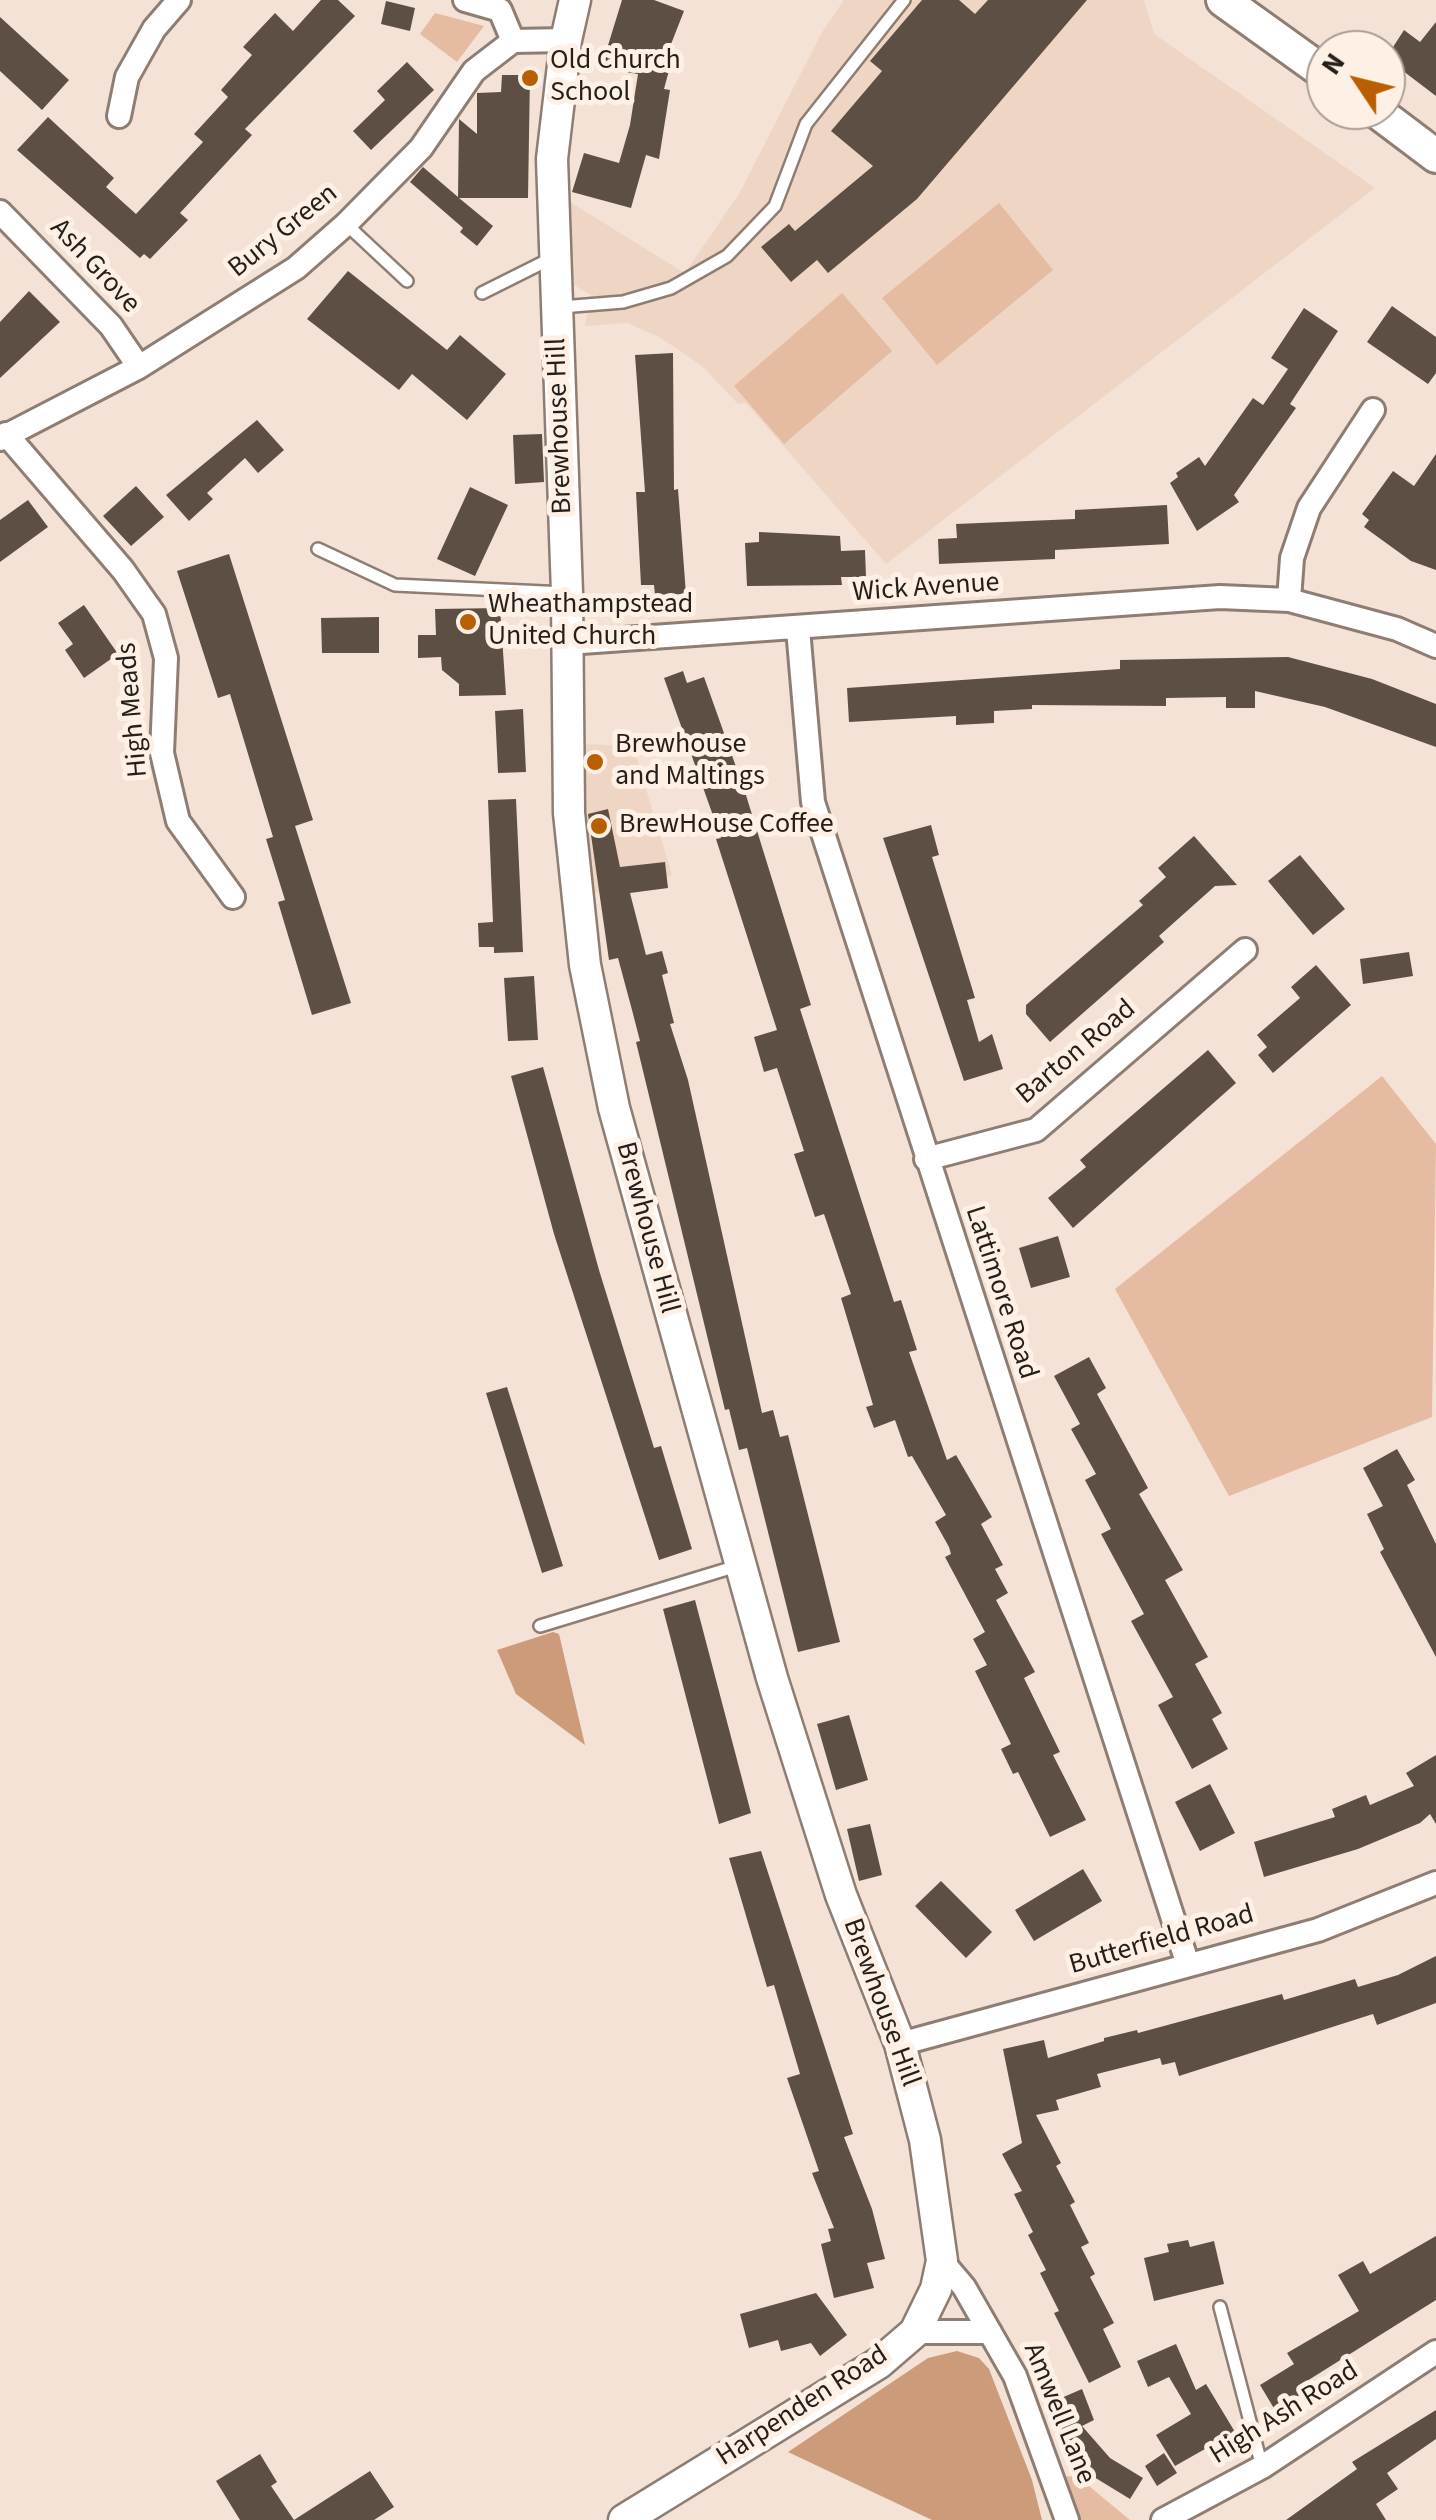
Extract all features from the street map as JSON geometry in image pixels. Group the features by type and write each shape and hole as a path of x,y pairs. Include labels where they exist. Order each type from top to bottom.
{"main road":[{"path":"1223,0 1306,60"},
{"path":"1402,130 1436,156"}],"street":[{"path":"120,116 127,77 154,29 179,0"},
{"path":"465,0 500,10 514,41 566,40"},
{"name":"Brewhouse Hill","path":"575,0 566,40 552,159 553,258 567,594 570,813 591,999 647,1234 805,1789 900,2044 925,2140 942,2261"},
{"name":"Bury Green","path":"3,436 139,367 296,268 421,148 474,71 514,41"},
{"name":"Ash Grove","path":"0,212 111,326 139,367"},
{"path":"1288,600 1292,558 1308,508 1372,410"},
{"name":"High Meads","path":"3,436 123,570 154,614 166,658 162,753 178,821 232,897"},
{"name":"Wick Avenue","path":"568,643 798,630 1220,596 1288,600 1397,629 1436,646"},
{"name":"Lattimore Road","path":"798,630 813,802 1188,1964"},
{"name":"Barton Road","path":"926,1159 1036,1130 1244,950"},
{"name":"Butterfield Road","path":"900,2044 1318,1930 1436,1883"},
{"name":"Amwell Lane","path":"942,2261 1015,2376 1067,2520"},
{"name":"Harpenden Road","path":"624,2520 840,2391 915,2332 936,2289 942,2261"},
{"name":"Amwell Lane","path":"915,2332 990,2332"},
{"name":"High Ash Road","path":"1163,2520 1262,2468 1436,2352"}],"lane":[{"path":"556,308 623,302 671,288 727,256 775,206 806,124 904,0"},
{"path":"346,224 407,280"},
{"path":"482,293 553,258"},
{"path":"318,549 394,585 567,594"},
{"path":"540,1626 740,1565"},
{"path":"1220,2307 1262,2468"}],"shaded area":[{"path":"844,0 1144,0 1154,34 1375,188 886,564 746,403 738,404 702,366 661,338 628,323 585,326 591,295 572,284 569,257 568,201 685,273 739,194 821,34"},
{"path":"435,13 484,26 457,62 420,34"},
{"path":"999,203 1053,270 937,365 882,298"},
{"path":"842,293 892,351 784,444 734,386"},
{"path":"581,744 633,746 672,875 591,894 581,803"},
{"path":"1382,1076 1436,1144 1432,1417 1229,1496 1115,1289"},
{"path":"553,1632 559,1634 585,1745 516,1694 497,1650"},
{"path":"957,2351 979,2358 989,2369 1032,2480 1042,2520 932,2520 788,2452 928,2358"},
{"path":"1061,2476 1078,2477 1130,2520 1075,2520"}],"building":[{"path":"321,0 338,0 355,16 245,129 252,135 180,213 188,220 150,259 144,254 140,258 17,150 48,117 114,178 106,187 136,214 203,142 194,134 228,97 221,90 252,55 243,47 275,13 293,31"},
{"path":"622,0 654,0 684,11 664,62 671,63 664,89 670,90 659,159 646,155 631,208 572,192 584,153 619,163 630,125 638,74 601,68"},
{"path":"922,0 959,0 975,14 988,0 1087,0 917,199 828,273 817,260 791,282 761,247 789,224 795,231 873,166 831,131 882,71 870,61"},
{"path":"386,1 415,8 410,31 381,24"},
{"path":"0,17 69,80 42,110 0,71"},
{"path":"1436,22 1436,96 1406,73 1406,32 1420,42"},
{"path":"407,62 434,90 371,150 353,131 385,100 377,91"},
{"path":"502,75 530,75 528,198 459,198 493,226 477,246 460,232 463,228 410,182 423,167 458,197 459,119 477,134 477,93 501,92"},
{"path":"348,271 447,350 460,335 506,374 467,420 412,374 399,390 307,319"},
{"path":"29,291 60,322 0,378 0,322"},
{"path":"1392,306 1436,337 1436,373 1428,384 1367,342"},
{"path":"1304,308 1338,331 1290,404 1296,408 1234,495 1239,502 1197,531 1170,483 1178,477 1176,473 1199,457 1205,466 1253,398 1263,405 1288,369 1271,358"},
{"path":"673,353 674,490 678,489 686,594 655,595 654,585 641,585 636,492 645,492 635,355"},
{"path":"257,420 284,450 258,473 245,458 207,493 213,499 189,521 166,495"},
{"path":"542,434 544,482 515,484 513,435"},
{"path":"1436,454 1436,570 1411,561 1364,527 1369,520 1362,514 1393,471 1414,486"},
{"path":"136,486 164,517 131,546 103,516"},
{"path":"470,487 508,505 475,576 437,559"},
{"path":"28,500 48,527 0,562 0,520"},
{"path":"1167,505 1169,544 1055,550 1055,559 939,564 938,539 957,538 956,524 1075,519 1075,510"},
{"path":"759,532 840,536 841,551 865,550 866,577 841,577 842,585 747,586 745,543 759,542"},
{"path":"229,554 313,820 295,826 351,1003 312,1015 278,902 285,900 266,839 273,837 230,694 218,698 177,571"},
{"path":"84,605 118,654 84,678 65,650 73,644 58,623"},
{"name":"Wheathampstead United Church","path":"500,608 506,695 459,696 459,684 442,670 441,657 418,658 418,635 436,635 435,609"},
{"path":"379,617 379,653 322,653 321,618"},
{"path":"1288,657 1372,679 1436,704 1436,747 1325,707 1255,691 1255,708 1226,708 1226,697 1166,698 1166,706 1032,705 1032,709 994,711 994,723 956,725 956,716 849,722 847,688 1120,669 1120,660"},
{"path":"683,671 687,683 704,677 745,792 811,1005 800,1009 894,1302 901,1300 917,1350 909,1352 947,1460 956,1455 992,1517 981,1524 1003,1565 995,1569 1008,1593 996,1600 1035,1672 1024,1678 1060,1752 1053,1755 1086,1820 1050,1837 1018,1772 1013,1774 1001,1749 1011,1744 975,1671 987,1665 973,1639 985,1632 945,1557 951,1554 949,1547 935,1522 946,1515 912,1456 908,1457 895,1420 874,1428 866,1407 873,1405 841,1298 851,1294 824,1214 815,1217 794,1154 804,1151 777,1068 764,1072 754,1037 777,1030 716,839 721,838 664,678"},
{"path":"523,709 526,772 498,773 495,711"},
{"path":"516,799 523,952 494,953 494,947 479,947 478,923 493,922 488,800"},
{"path":"608,809 620,867 665,862 668,888 630,893 646,955 662,951 668,973 662,975 674,1023 670,1024 688,1080 762,1413 773,1410 780,1437 788,1435 840,1642 798,1652 747,1448 739,1450 729,1409 725,1410 636,1042 640,1041 618,958 609,960 588,814"},
{"path":"931,825 939,855 932,857 975,998 967,1000 979,1042 992,1034 1003,1069 964,1081 883,838"},
{"path":"1194,836 1237,885 1215,886 1159,936 1164,942 1050,1042 1026,1014 1026,1005 1143,905 1139,901 1166,877 1158,868"},
{"path":"1300,855 1345,909 1313,935 1268,881"},
{"path":"1409,952 1413,976 1363,984 1360,959"},
{"path":"1316,965 1351,1005 1273,1073 1258,1055 1267,1047 1257,1035 1300,998 1291,987"},
{"path":"534,976 538,1040 508,1041 504,978"},
{"path":"1208,1050 1236,1083 1073,1228 1048,1198 1086,1167 1080,1160"},
{"path":"543,1067 599,1270 654,1448 661,1446 692,1549 659,1560 554,1234 511,1076"},
{"path":"1058,1236 1070,1277 1031,1288 1019,1248"},
{"path":"1089,1357 1106,1388 1097,1394 1148,1488 1139,1494 1183,1570 1165,1580 1208,1657 1195,1664 1222,1713 1212,1719 1228,1749 1192,1769 1158,1705 1173,1697 1131,1621 1144,1614 1101,1534 1111,1529 1085,1480 1096,1474 1071,1429 1080,1424 1054,1376"},
{"path":"507,1387 563,1566 542,1573 486,1393"},
{"path":"1397,1449 1415,1480 1407,1485 1436,1544 1436,1657 1380,1552 1384,1549 1367,1514 1383,1506 1363,1468"},
{"path":"695,1600 751,1813 719,1824 663,1609"},
{"path":"849,1715 868,1780 836,1790 817,1724"},
{"path":"1436,1755 1436,1824 1430,1814 1420,1823 1358,1849 1264,1877 1254,1842 1335,1817 1332,1809 1366,1795 1370,1805 1414,1786 1406,1773"},
{"path":"1210,1784 1235,1833 1200,1851 1175,1802"},
{"path":"870,1824 882,1875 859,1881 847,1829"},
{"path":"761,1851 853,2134 844,2137 872,2209 885,2259 867,2263 874,2288 834,2298 821,2244 831,2241 828,2229 834,2228 812,2173 819,2171 787,2078 800,2074 774,1985 767,1987 729,1858"},
{"path":"1083,1869 1102,1901 1034,1941 1015,1910"},
{"path":"941,1881 992,1932 966,1958 915,1906"},
{"path":"1436,1956 1436,2003 1377,2025 1373,2014 1179,2076 1175,2062 1162,2065 1160,2058 1097,2074 1101,2087 1056,2100 1059,2110 1036,2115 1061,2163 1056,2166 1075,2202 1070,2205 1089,2243 1081,2247 1095,2274 1090,2277 1114,2323 1103,2329 1121,2367 1089,2383 1054,2313 1059,2311 1040,2273 1046,2270 1028,2235 1033,2232 1014,2194 1022,2191 1002,2154 1022,2143 1003,2049 1044,2040 1048,2058 1104,2038 1137,2030 1138,2033 1282,1994 1284,2000 1355,1979 1358,1987 1398,1975"},
{"path":"1436,2236 1436,2300 1299,2386 1303,2393 1275,2410 1260,2385 1294,2364 1287,2353 1359,2311 1338,2275 1363,2261 1370,2274"},
{"path":"1188,2240 1190,2247 1214,2241 1224,2284 1154,2301 1144,2258 1169,2252 1167,2244"},
{"path":"816,2293 847,2335 820,2356 811,2343 781,2351 778,2340 749,2348 740,2314"},
{"path":"1176,2344 1196,2390 1206,2384 1235,2432 1175,2466 1156,2435 1191,2414 1169,2377 1148,2387 1137,2361"},
{"path":"1046,2384 1059,2399 1082,2389 1094,2420 1082,2426 1110,2458 1143,2478 1130,2499 1094,2477 1066,2442 1043,2386"},
{"path":"1436,2410 1436,2439 1387,2473 1398,2489 1376,2504 1386,2520 1286,2520 1357,2469 1352,2462"},
{"path":"1164,2453 1177,2473 1157,2486 1145,2466"},
{"path":"260,2454 277,2482 271,2486 294,2520 240,2520 216,2481"},
{"path":"370,2471 394,2507 374,2520 294,2520"}],"place":[{"name":"Old Church School","path":"530,78"},
{"name":"Wheathampstead United Church","path":"468,622"},
{"name":"Brewhouse and Maltings","path":"595,762"},
{"name":"BrewHouse Coffee","path":"599,826"}]}
